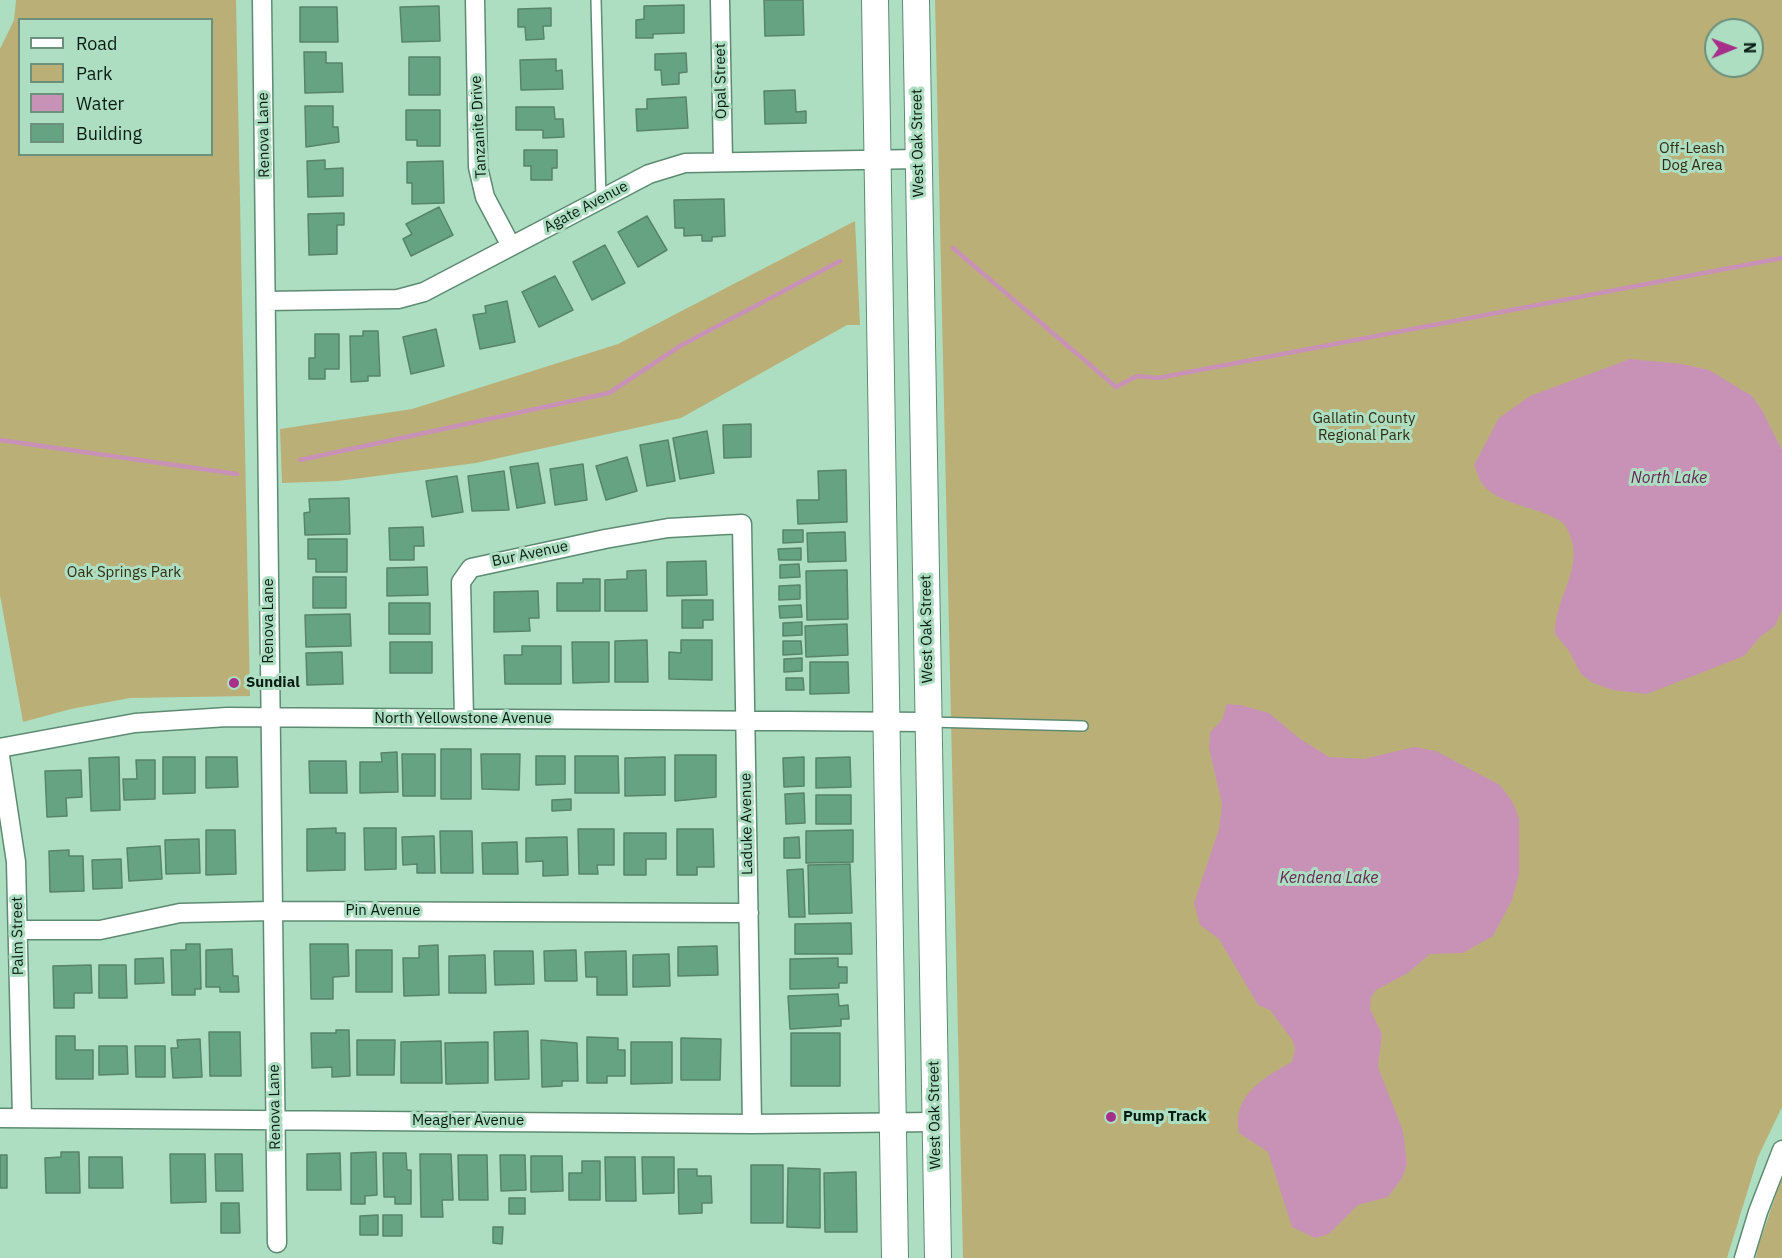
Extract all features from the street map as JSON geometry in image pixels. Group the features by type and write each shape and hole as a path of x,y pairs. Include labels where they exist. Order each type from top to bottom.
{"main road":[{"path":"875,0 891,1123 895,1258"},
{"name":"West Oak Street","path":"916,0 938,1258"}],"street":[{"name":"Renova Lane","path":"262,0 277,1242"},
{"name":"Tanzanite Drive","path":"475,0 478,167 485,197 511,246"},
{"name":"Opal Street","path":"720,0 723,161"},
{"name":"Agate Avenue","path":"266,301 406,297 431,289 649,174 669,167 700,161 919,159"},
{"name":"Bur Avenue","path":"464,719 461,582 471,568 657,530 742,524"},
{"name":"Laduke Avenue","path":"742,524 752,1124"},
{"name":"North Yellowstone Avenue","path":"0,748 147,722 269,717 928,722"},
{"name":"Palm Street","path":"0,756 14,838 19,930 22,1118"},
{"name":"Pin Avenue","path":"19,930 100,930 180,913 272,911 749,913"},
{"name":"Meagher Avenue","path":"0,1118 752,1124 935,1122"},
{"path":"1744,1258 1758,1212 1782,1150"}],"lane":[{"path":"596,0 601,200"},
{"path":"928,722 1083,726"}],"green space":[{"name":"Oak Springs Park","path":"16,0 236,0 250,696 130,698 71,709 23,722 0,595 0,49 14,20"},
{"name":"Gallatin County Regional Park","path":"935,0 1782,0 1782,1107 1758,1157 1727,1258 963,1258"},
{"path":"855,221 860,325 847,325 681,418 476,463 338,481 282,483 280,429 412,409 618,344"},
{"path":"1782,1177 1782,1258 1756,1258 1758,1247"}],"water":[{"name":"North Lake","path":"1630,359 1682,364 1709,370 1752,396 1762,410 1782,450 1782,610 1775,626 1760,637 1744,656 1647,694 1613,690 1593,683 1581,674 1569,651 1555,634 1556,620 1569,580 1574,555 1572,541 1566,527 1552,516 1515,504 1492,493 1482,484 1474,465 1499,418 1530,396"},
{"name":"Kendena Lake","path":"1227,704 1269,713 1299,738 1329,757 1364,759 1414,747 1436,751 1500,785 1512,801 1519,818 1519,874 1512,900 1493,936 1463,953 1430,954 1408,973 1376,990 1371,997 1370,1009 1382,1034 1378,1067 1403,1131 1407,1164 1402,1178 1388,1197 1358,1205 1329,1234 1315,1238 1292,1227 1268,1152 1239,1133 1240,1108 1245,1098 1261,1081 1292,1062 1295,1049 1293,1041 1270,1010 1258,1005 1219,939 1200,925 1194,903 1219,829 1222,804 1209,748 1210,732 1222,720"}],"building":[{"path":"764,0 803,0 804,35 765,36"},
{"path":"684,5 684,33 653,34 653,38 636,38 636,20 644,19 644,6"},
{"path":"439,6 440,41 402,42 400,7"},
{"path":"300,7 337,7 338,42 300,42"},
{"path":"551,8 551,26 543,26 544,39 526,40 525,27 518,27 518,9"},
{"path":"304,52 326,52 326,63 342,63 343,92 305,93"},
{"path":"686,53 687,72 679,73 679,84 662,85 661,70 655,70 655,54"},
{"path":"409,57 440,57 440,95 409,95"},
{"path":"556,59 556,71 562,70 563,89 521,90 520,60"},
{"path":"795,90 796,112 806,111 806,123 765,124 764,91"},
{"path":"686,97 688,128 637,131 636,109 647,109 647,99"},
{"path":"305,106 333,106 333,127 338,127 339,142 306,147"},
{"path":"516,107 554,107 555,119 563,119 564,137 543,138 543,130 516,130"},
{"path":"406,110 440,110 440,146 417,146 417,140 406,140"},
{"path":"524,150 557,150 557,168 552,168 552,180 531,180 531,166 524,166"},
{"path":"325,160 325,169 343,168 343,196 308,197 307,161"},
{"path":"443,161 444,203 412,204 412,183 407,183 407,162"},
{"path":"724,199 725,236 712,237 712,241 702,241 702,235 684,236 684,228 675,228 674,200"},
{"path":"439,207 453,235 411,256 403,239 412,234 406,224"},
{"path":"344,213 344,225 337,225 337,254 309,255 308,214"},
{"path":"647,216 667,250 638,267 618,232"},
{"path":"605,245 625,283 592,300 573,262"},
{"path":"555,276 573,310 539,327 522,292"},
{"path":"507,301 515,342 480,349 473,315 486,313 485,306"},
{"path":"436,329 444,366 411,374 403,337"},
{"path":"363,331 378,331 380,376 368,376 368,381 351,382 350,336 363,336"},
{"path":"315,334 339,334 339,369 325,369 325,379 309,379 309,358 315,358"},
{"path":"751,424 751,457 724,458 723,425"},
{"path":"707,431 714,473 680,479 673,438"},
{"path":"668,440 675,481 647,486 640,445"},
{"path":"627,457 637,491 606,500 596,466"},
{"path":"538,463 545,503 517,508 510,467"},
{"path":"583,464 587,500 555,505 550,469"},
{"path":"846,470 847,522 798,524 797,500 819,500 818,471"},
{"path":"504,471 509,510 472,511 468,476"},
{"path":"457,476 463,512 432,517 426,481"},
{"path":"349,498 350,534 305,535 304,513 310,512 309,499"},
{"path":"423,527 424,546 414,546 414,560 390,560 389,528"},
{"path":"783,530 803,530 803,542 783,543"},
{"path":"845,532 846,561 808,562 807,533"},
{"path":"308,539 347,539 347,572 316,572 316,559 308,559"},
{"path":"801,548 801,560 779,560 778,549"},
{"path":"706,561 707,595 667,596 667,562"},
{"path":"799,564 800,577 780,578 780,565"},
{"path":"427,567 428,595 387,596 387,568"},
{"path":"646,570 647,611 605,611 605,580 627,579 627,571"},
{"path":"847,570 848,619 807,620 806,571"},
{"path":"313,577 346,577 346,608 313,608"},
{"path":"583,579 600,579 600,611 557,611 557,583 583,583"},
{"path":"800,585 800,599 779,600 779,586"},
{"path":"538,591 539,618 529,618 530,631 494,632 494,592"},
{"path":"682,600 713,600 713,620 703,620 703,628 682,628"},
{"path":"389,603 430,603 430,634 389,634"},
{"path":"801,605 802,617 780,618 779,606"},
{"path":"350,614 351,646 306,647 305,615"},
{"path":"802,622 802,635 783,636 783,623"},
{"path":"847,624 848,655 806,657 805,626"},
{"path":"647,640 648,682 615,682 615,641"},
{"path":"681,640 712,640 712,680 669,679 669,652 681,653"},
{"path":"783,641 801,641 802,654 783,655"},
{"path":"390,642 432,642 432,673 390,673"},
{"path":"572,642 609,642 609,682 573,683"},
{"path":"522,646 561,646 561,684 505,684 504,655 522,655"},
{"path":"342,652 343,684 307,685 306,653"},
{"path":"802,658 802,671 784,672 784,659"},
{"path":"810,662 848,662 849,693 810,694"},
{"path":"786,678 803,678 804,690 786,690"},
{"path":"441,749 471,749 471,799 441,799"},
{"path":"397,752 398,792 360,793 360,762 382,762 381,753"},
{"path":"402,754 435,754 435,796 403,796"},
{"path":"481,754 520,754 519,790 482,789"},
{"path":"675,755 716,755 716,797 675,801"},
{"path":"536,756 565,756 565,784 536,785"},
{"path":"575,756 618,756 619,793 575,793"},
{"path":"119,757 120,810 91,811 89,758"},
{"path":"163,757 195,757 195,793 163,794"},
{"path":"206,757 237,757 238,787 206,788"},
{"path":"665,757 665,795 625,796 625,758"},
{"path":"804,757 804,786 784,787 783,758"},
{"path":"850,757 851,787 816,788 816,758"},
{"path":"136,760 155,760 155,799 124,800 123,779 137,779"},
{"path":"309,761 346,761 347,793 310,793"},
{"path":"81,770 82,797 66,798 67,816 47,817 45,771"},
{"path":"804,793 805,823 786,824 785,794"},
{"path":"816,795 851,795 851,824 816,824"},
{"path":"571,799 571,810 552,811 552,800"},
{"path":"336,828 336,833 345,833 345,870 307,871 307,829"},
{"path":"364,828 396,828 396,869 365,870"},
{"path":"578,829 614,829 614,865 597,865 598,874 579,874"},
{"path":"677,829 713,829 714,867 697,867 697,875 677,875"},
{"path":"206,830 235,830 236,874 206,875"},
{"path":"853,830 853,862 806,863 806,831"},
{"path":"440,831 472,831 473,873 441,873"},
{"path":"624,833 666,833 666,859 646,859 646,875 624,875"},
{"path":"434,836 435,873 417,873 417,864 403,865 402,837"},
{"path":"567,837 568,875 543,876 543,861 526,862 526,838"},
{"path":"799,837 800,858 784,858 784,838"},
{"path":"199,839 200,873 166,874 165,840"},
{"path":"517,842 518,874 483,874 482,843"},
{"path":"160,846 162,879 129,881 127,848"},
{"path":"69,850 69,856 83,856 84,891 50,892 49,851"},
{"path":"121,859 122,888 93,889 92,860"},
{"path":"850,864 852,913 809,914 808,865"},
{"path":"803,869 805,917 789,917 787,870"},
{"path":"851,923 852,954 795,954 795,924"},
{"path":"186,944 200,944 201,989 195,989 195,995 172,995 171,950 186,950"},
{"path":"310,944 348,944 349,976 333,977 333,999 311,999"},
{"path":"438,945 439,995 404,996 403,958 419,958 419,946"},
{"path":"717,946 718,975 678,976 678,947"},
{"path":"232,949 233,976 238,976 239,992 220,992 220,987 206,987 206,950"},
{"path":"356,950 392,950 392,992 356,992"},
{"path":"576,950 577,981 545,981 544,951"},
{"path":"494,951 533,951 534,984 495,985"},
{"path":"626,951 627,995 597,995 597,977 586,977 585,952"},
{"path":"669,954 670,986 633,987 633,955"},
{"path":"485,955 486,993 449,993 449,956"},
{"path":"163,958 164,983 135,984 135,959"},
{"path":"838,958 838,967 847,967 847,983 839,983 839,988 790,989 790,959"},
{"path":"91,965 92,993 74,993 74,1008 54,1008 53,966"},
{"path":"99,965 126,965 127,998 99,998"},
{"path":"838,994 839,1006 848,1005 849,1019 841,1019 841,1026 790,1029 788,996"},
{"path":"336,1030 349,1030 350,1076 332,1077 332,1067 312,1068 311,1033 336,1033"},
{"path":"528,1031 529,1079 495,1080 494,1032"},
{"path":"209,1032 240,1032 241,1076 210,1076"},
{"path":"791,1033 840,1033 840,1086 791,1086"},
{"path":"56,1036 75,1036 75,1050 93,1050 93,1079 56,1079"},
{"path":"587,1037 618,1038 618,1050 625,1050 625,1076 607,1076 607,1083 587,1083"},
{"path":"681,1038 721,1039 720,1080 681,1080"},
{"path":"200,1039 202,1077 173,1078 171,1048 178,1048 177,1040"},
{"path":"357,1040 395,1040 394,1075 357,1075"},
{"path":"541,1040 577,1043 578,1081 562,1081 562,1086 542,1087"},
{"path":"441,1041 442,1083 401,1083 401,1042"},
{"path":"488,1042 488,1083 446,1084 445,1043"},
{"path":"631,1042 672,1042 672,1083 631,1084"},
{"path":"99,1046 127,1046 128,1074 99,1075"},
{"path":"135,1046 165,1046 165,1077 136,1077"},
{"path":"61,1152 79,1152 80,1193 46,1193 45,1158 61,1157"},
{"path":"376,1152 377,1195 365,1196 365,1204 351,1204 351,1153"},
{"path":"340,1153 341,1190 307,1190 307,1154"},
{"path":"383,1153 406,1153 407,1170 411,1170 411,1204 395,1204 395,1197 384,1197"},
{"path":"170,1154 205,1154 206,1202 171,1203"},
{"path":"215,1154 242,1154 243,1191 216,1191"},
{"path":"420,1154 451,1154 453,1200 442,1200 443,1217 421,1217"},
{"path":"0,1155 7,1155 7,1188 0,1188"},
{"path":"458,1155 487,1155 488,1200 459,1200"},
{"path":"500,1155 525,1155 526,1190 501,1191"},
{"path":"531,1156 562,1156 563,1191 531,1192"},
{"path":"89,1157 122,1157 123,1188 89,1188"},
{"path":"605,1157 635,1157 636,1201 606,1201"},
{"path":"642,1157 674,1157 674,1193 643,1194"},
{"path":"582,1161 600,1161 600,1200 569,1200 569,1173 582,1173"},
{"path":"751,1165 783,1165 783,1223 751,1223"},
{"path":"788,1168 820,1169 820,1228 787,1227"},
{"path":"678,1169 697,1169 697,1176 711,1176 712,1203 702,1203 702,1213 679,1214"},
{"path":"856,1172 857,1232 825,1232 824,1173"},
{"path":"509,1198 525,1198 525,1214 509,1214"},
{"path":"221,1203 239,1203 240,1233 221,1233"},
{"path":"378,1215 378,1235 360,1235 360,1216"},
{"path":"383,1215 402,1215 402,1236 383,1236"},
{"path":"493,1227 503,1227 502,1244 493,1243"}],"waterway":[{"path":"953,248 1116,387 1137,376 1158,378 1782,258"},
{"path":"300,460 609,393 680,346 840,261"},
{"path":"0,440 237,474"}],"place":[{"name":"Sundial","path":"234,683"},
{"name":"Pump Track","path":"1111,1117"}],"park label":[{"name":"Off-Leash Dog Area","path":"1692,158"}]}
